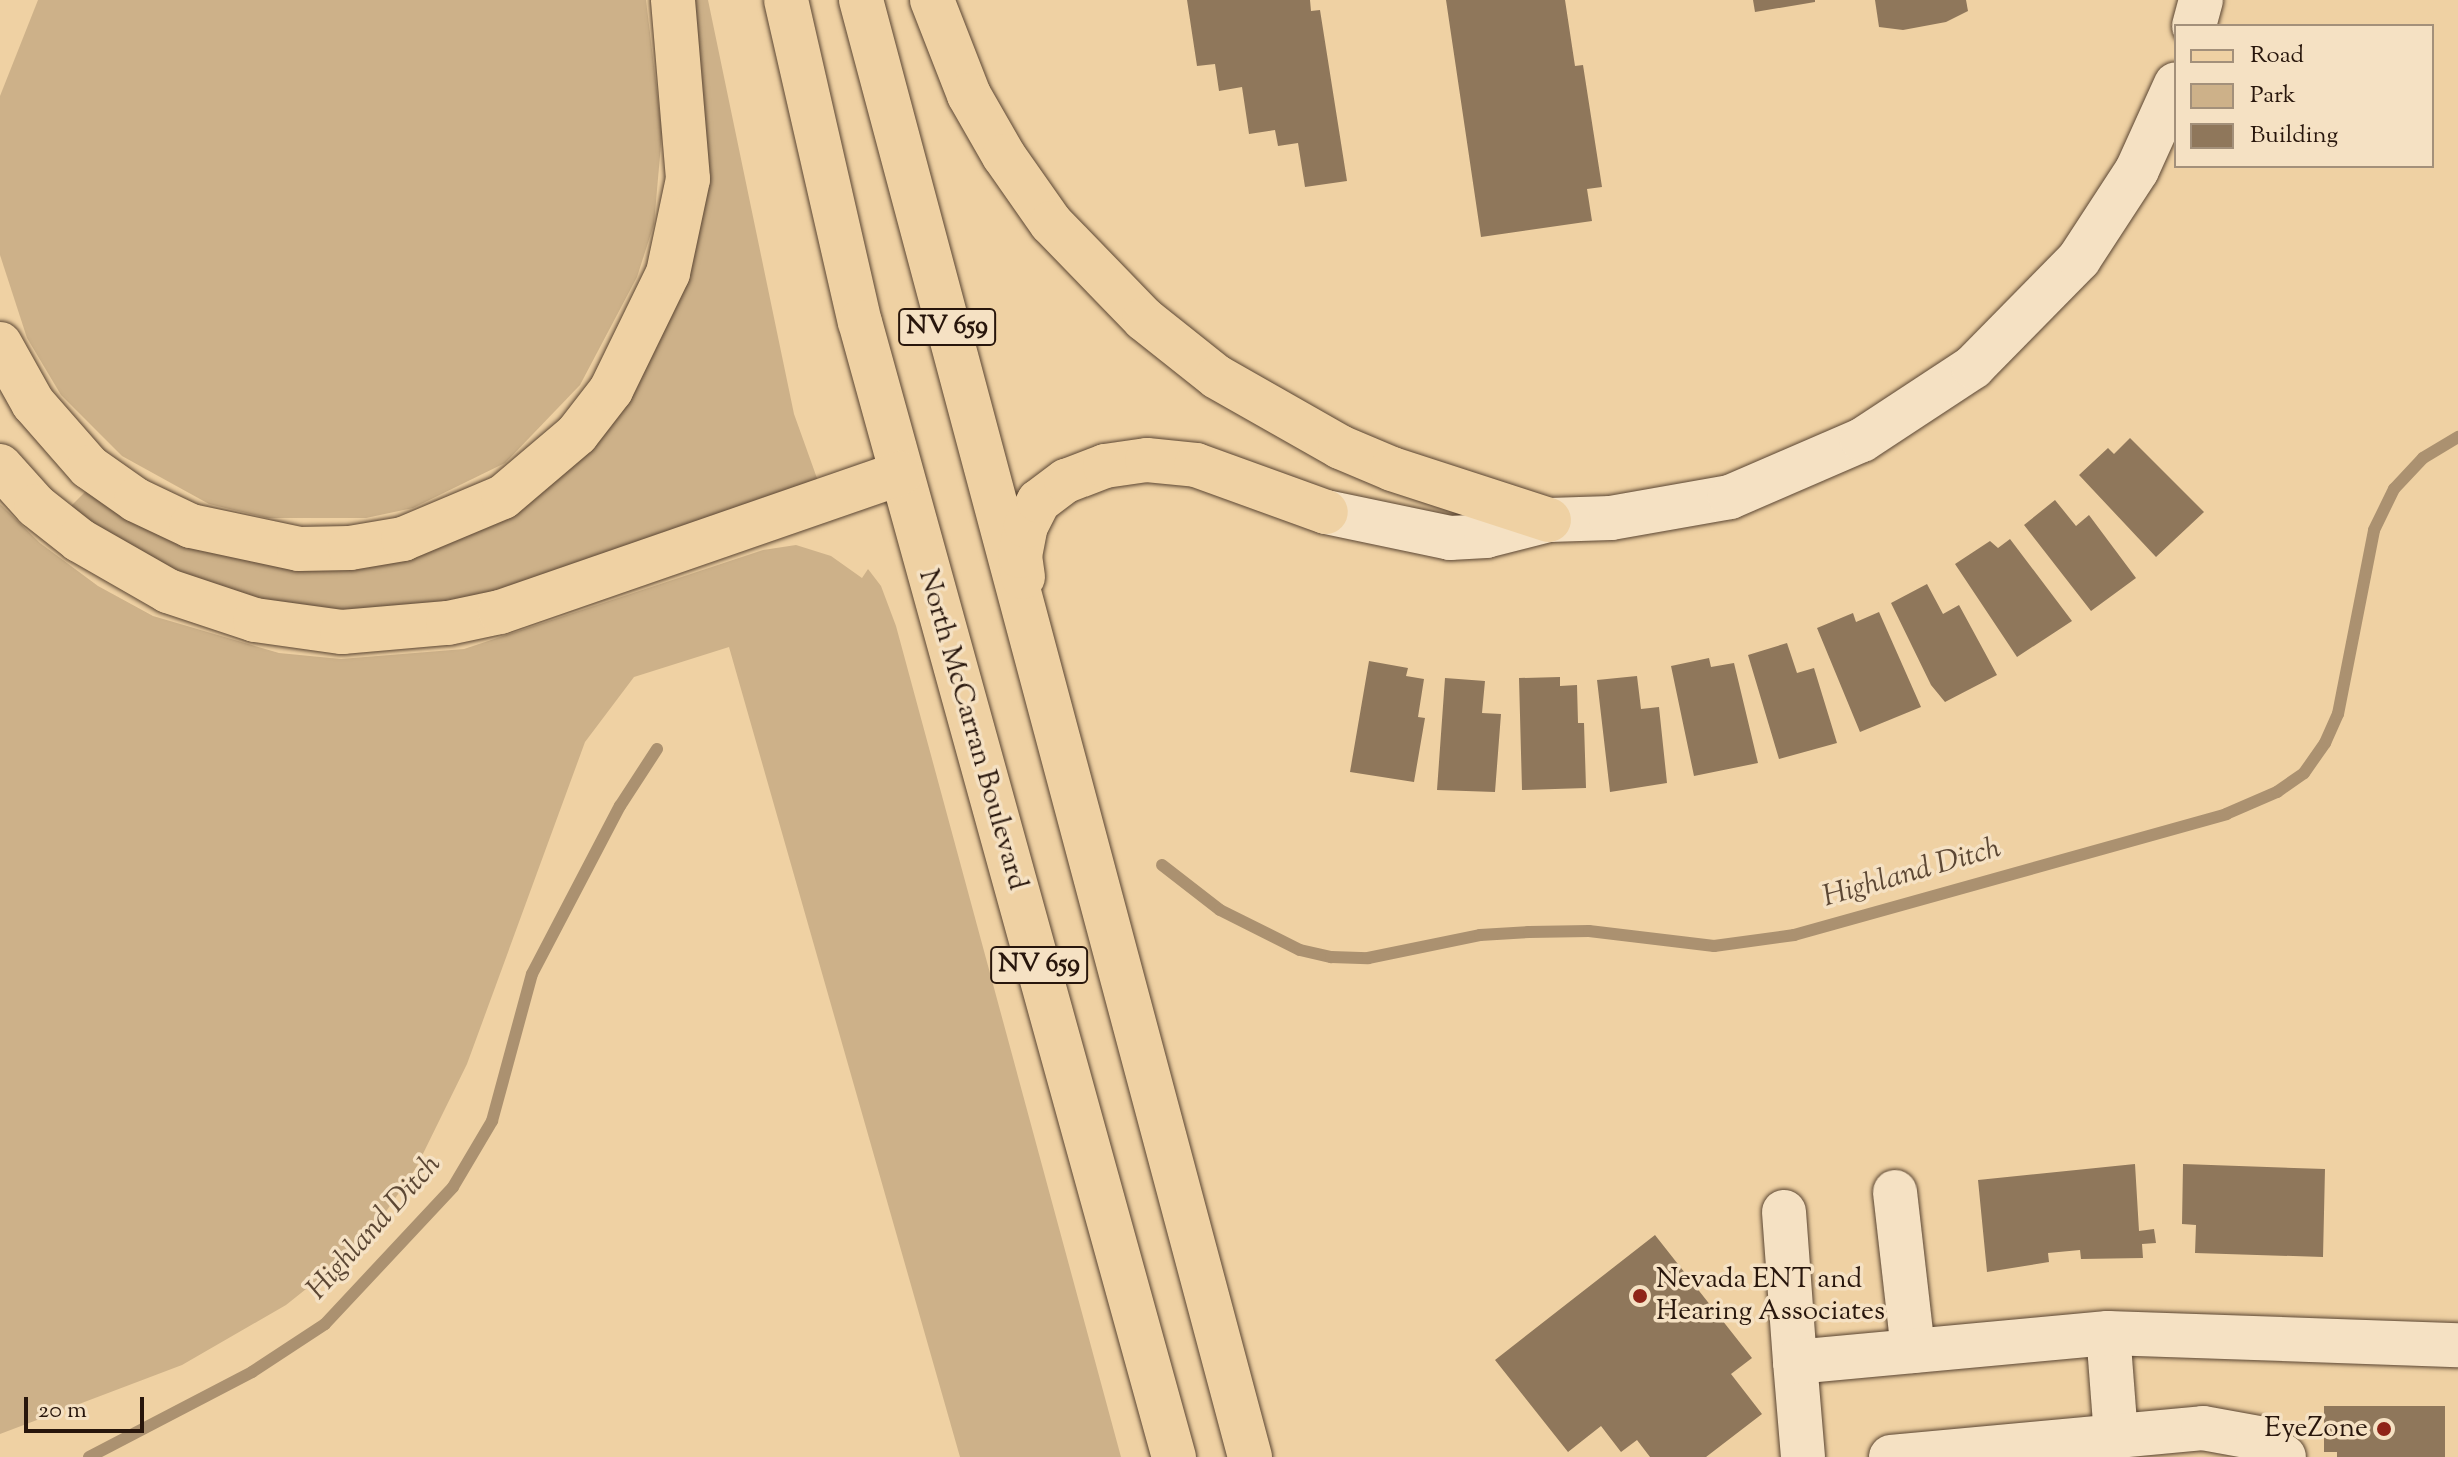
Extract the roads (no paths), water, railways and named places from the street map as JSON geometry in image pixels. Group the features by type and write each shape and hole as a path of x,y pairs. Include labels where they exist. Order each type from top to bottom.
{"main road":[{"path":"0,344 33,403 89,467 136,500 191,526 248,542 299,549 350,548 403,539 503,497 543,467 611,390 668,273 688,179 673,0"},
{"name":"North McCarran Boulevard","path":"786,0 860,322 1174,1457"},
{"name":"NV 659","path":"861,0 1250,1457"},
{"path":"932,0 969,95 1004,156 1051,223 1144,319 1217,377 1326,440 1392,469 1549,520"},
{"path":"1035,654 1020,556 1026,526 1039,501 1066,481 1105,466 1147,460 1196,465 1326,512"},
{"path":"0,466 36,506 79,540 168,591 255,620 342,632 448,623 500,612 901,473"}],"street":[{"path":"2195,24 2201,0"},
{"path":"1326,512 1450,538 1486,536 1549,520 1611,518 1730,497 1862,440 1932,399 1999,344 2079,259 2137,170 2174,88"},
{"path":"1895,1192 1913,1351"},
{"path":"1784,1212 1803,1457"},
{"path":"2108,1333 2116,1436"},
{"path":"1795,1362 2108,1333 2458,1345"},
{"path":"1891,1457 2229,1429 2258,1438 2284,1457"}],"waterway":[{"name":"Highland Ditch","path":"1162,865 1220,910 1300,950 1331,957 1368,958 1480,935 1529,932 1589,931 1714,946 1794,935 2226,814 2277,792 2304,773 2325,743 2338,714 2374,530 2394,489 2423,458 2458,437"},
{"name":"Highland Ditch","path":"89,1457 252,1372 325,1324 453,1187 492,1121 532,974 620,806 657,749"}],"place":[{"name":"Nevada ENT and Hearing Associates","path":"1640,1296"},
{"name":"EyeZone","path":"2384,1429"}]}
